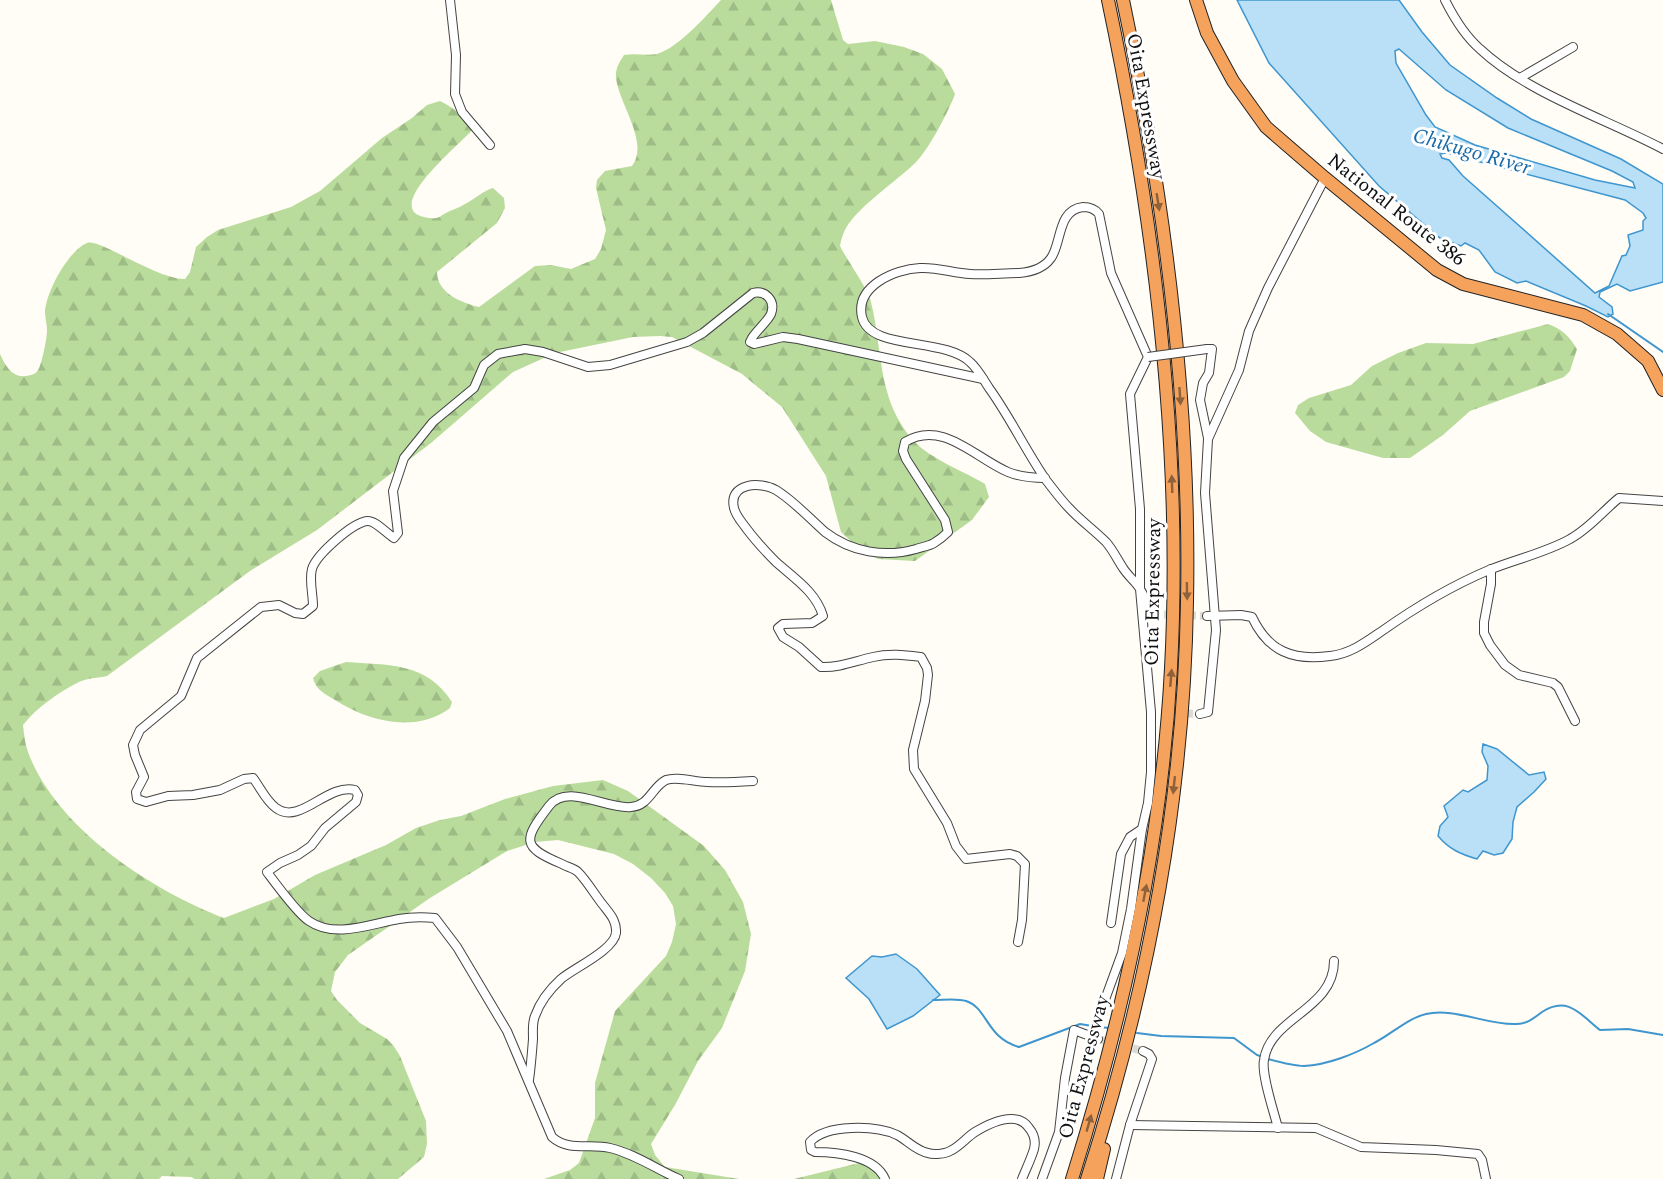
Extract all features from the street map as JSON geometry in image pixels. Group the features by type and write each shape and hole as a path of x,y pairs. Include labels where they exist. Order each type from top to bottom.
{"highway":[{"name":"Oita Expressway","path":"1071,1179 1081,1151 1118,1014 1146,887 1165,745 1174,597 1171,456 1158,303 1132,127 1108,0"},
{"name":"Oita Expressway","path":"1087,1179 1134,1013 1162,875 1178,755 1186,624 1185,453 1171,299 1139,88 1123,0"},
{"name":"National Route 386","path":"1196,0 1207,33 1239,90 1266,126 1325,178 1437,270 1462,284 1583,315 1617,334 1648,361 1663,390"},
{"path":"1097,1179 1134,1013"}],"street":[{"path":"450,0 456,55 455,94 462,112 490,145"},
{"path":"1445,0 1457,22 1478,48 1498,64 1520,78 1663,149"},
{"path":"1520,78 1573,47"},
{"path":"1208,439 1239,370 1249,331 1268,288 1288,245 1325,178"},
{"path":"1041,1179 1059,1132 1065,1078 1074,1030 1094,1036 1097,1021 1122,953 1148,803 1151,772 1150,712 1140,589 1140,509 1130,394 1148,357 1111,273 1099,214 1085,207 1076,209 1068,216 1060,230 1053,256 1038,269 1026,272 968,274 919,268 899,271 877,282 866,293 862,303 862,316 865,324 876,335 953,351 970,362 1007,413 1045,478 1068,507 1105,541 1119,558 1123,568 1140,589 1152,614"},
{"path":"679,1179 652,1164 610,1147 567,1146 552,1137 507,1031 457,946 435,918 400,919 346,930 321,927 307,920 267,872 311,846 325,828 356,802 358,795 354,790 348,788 329,793 302,810 285,813 275,808 253,778 244,779 220,790 193,795 168,796 146,802 136,799 136,792 144,777 133,745 140,730 181,696 197,658 261,608 279,605 295,613 303,614 313,606 312,570 316,560 324,550 353,527 367,521 375,522 394,538 398,533 393,491 405,458 433,422 474,388 484,365 498,354 525,349 543,352 588,367 610,365 687,342 703,333 753,293 760,292 768,295 772,302 771,314 752,338 750,342 754,344 783,337 798,339 983,379"},
{"path":"1148,357 1212,349 1209,373 1203,383 1200,400 1208,439 1205,493 1211,616 1216,630 1208,712 1200,714"},
{"path":"1018,942 1023,910 1025,864 1017,856 1010,854 966,859 956,846 947,823 914,769 913,750 925,701 928,675 921,657 894,654 833,668 821,667 799,647 783,637 778,628 783,624 812,623 823,616 820,605 805,587 754,539 735,514 732,502 737,491 751,485 775,489 848,546 867,552 910,551 933,544 948,532 945,520 903,451 905,442 915,436 929,434 948,438 1005,471 1018,476 1045,478"},
{"path":"1211,616 1252,616 1258,631 1267,641 1277,650 1289,654 1305,657 1332,656 1348,652 1418,606 1491,569 1572,539 1619,498 1663,501"},
{"path":"1491,569 1491,584 1484,622 1484,633 1490,645 1505,665 1519,675 1552,683 1558,687 1575,721"},
{"path":"1150,712 1161,712"},
{"path":"529,1083 533,1023 540,1007 550,990 563,977 601,951 616,935 615,921 578,872 538,854 531,845 530,838 534,828 551,803 560,797 568,796 632,807 651,797 658,786 667,780 709,783 753,781"},
{"path":"1111,923 1121,854 1130,837 1142,830"},
{"path":"1278,1128 1263,1061 1274,1036 1311,1006 1324,992 1334,974 1334,961"},
{"path":"1116,1179 1130,1125 1152,1059 1143,1050"},
{"path":"885,1179 876,1168 850,1154 815,1152 811,1150 810,1142 818,1135 855,1127 873,1127 897,1135 924,1153 934,1154 949,1152 975,1132 994,1123 1016,1119 1026,1123 1034,1135 1034,1149 1022,1179"},
{"path":"1130,1125 1316,1128 1361,1147 1478,1154 1482,1160 1486,1179"}],"green space":[{"path":"721,0 831,0 843,40 848,44 875,41 923,54 942,69 955,94 943,121 919,159 852,220 844,232 840,246 869,296 887,392 902,426 914,441 929,453 985,484 989,497 972,520 915,561 878,559 858,548 841,532 826,476 782,407 742,374 672,337 633,337 555,353 513,372 431,443 317,530 250,571 107,676 89,679 71,686 41,707 23,725 28,752 41,780 60,806 83,831 137,873 196,906 224,918 274,899 315,875 386,845 416,828 461,816 505,799 553,786 603,780 628,791 704,846 725,870 743,902 751,934 745,971 722,1028 698,1061 651,1144 655,1155 665,1167 739,1179 544,1179 570,1170 579,1163 595,1118 595,1083 615,1011 666,956 676,924 673,906 665,893 633,864 614,854 558,840 535,842 507,851 430,898 348,955 335,972 331,991 360,1023 393,1045 400,1056 426,1121 427,1144 424,1157 398,1179 195,1179 162,1176 159,1179 0,1179 0,354 7,366 17,375 26,376 37,372 46,339 45,312 49,294 59,273 80,247 87,243 94,243 160,273 185,279 190,272 196,247 207,237 218,230 291,207 320,191 382,138 427,105 440,101 450,106 473,129 421,184 412,207 420,216 437,218 493,188 504,198 505,208 497,223 437,272 441,286 458,300 479,307 535,266 551,265 571,269 595,259 601,249 606,230 596,188 597,180 605,171 632,166 637,156 635,134 616,77 619,62 624,55 653,55 665,51 691,31"},
{"path":"1548,324 1565,334 1577,349 1570,371 1564,377 1470,411 1443,435 1410,458 1383,458 1326,442 1310,431 1295,413 1298,405 1309,398 1351,385 1372,366 1426,343 1473,344"},
{"path":"346,662 391,665 418,673 431,679 442,689 452,702 450,708 423,721 392,722 362,714 324,694 316,686 313,678 320,671"},
{"path":"863,1162 886,1179 794,1179"}],"water":[{"name":"Chikugo River","path":"1237,0 1399,0 1450,65 1497,98 1531,119 1621,159 1663,184 1663,282 1630,291 1617,284 1600,292 1599,297 1612,307 1613,314 1608,317 1526,281 1517,283 1495,272 1479,250 1465,243 1461,246 1440,238 1379,186 1269,63","holes":["1399,49 1446,90 1508,128 1612,171 1633,182 1635,188 1595,180 1475,145 1435,127 1396,63 1395,51","1446,153 1625,200 1643,213 1646,218 1643,221 1643,230 1628,235 1630,246 1626,255 1622,256 1609,286 1595,293 1463,176 1449,160 1442,158 1440,154"]},
{"path":"1483,744 1497,749 1529,775 1544,772 1546,779 1517,807 1512,839 1503,853 1494,855 1483,851 1477,859 1455,850 1438,836 1440,826 1448,817 1444,806 1463,790 1468,792 1487,780 1488,766 1482,752"},
{"path":"896,954 917,969 940,995 913,1016 887,1029 869,999 846,978 872,956 882,957"}],"waterway":[{"path":"1608,314 1663,352"},
{"path":"933,1000 966,1001 979,1010 1000,1037 1019,1047 1080,1024 1092,1026"},
{"path":"1268,1059 1304,1066 1331,1061 1366,1047 1412,1019 1437,1013 1506,1024 1521,1024 1551,1007 1567,1006 1580,1013 1600,1030 1628,1029 1663,1035"},
{"path":"1098,1027 1110,1028"},
{"path":"1137,1033 1234,1038 1263,1057"}],"tunnel":[{"path":"1152,614 1207,616"},
{"path":"1161,712 1200,714"},
{"path":"1098,1039 1143,1051"}]}
